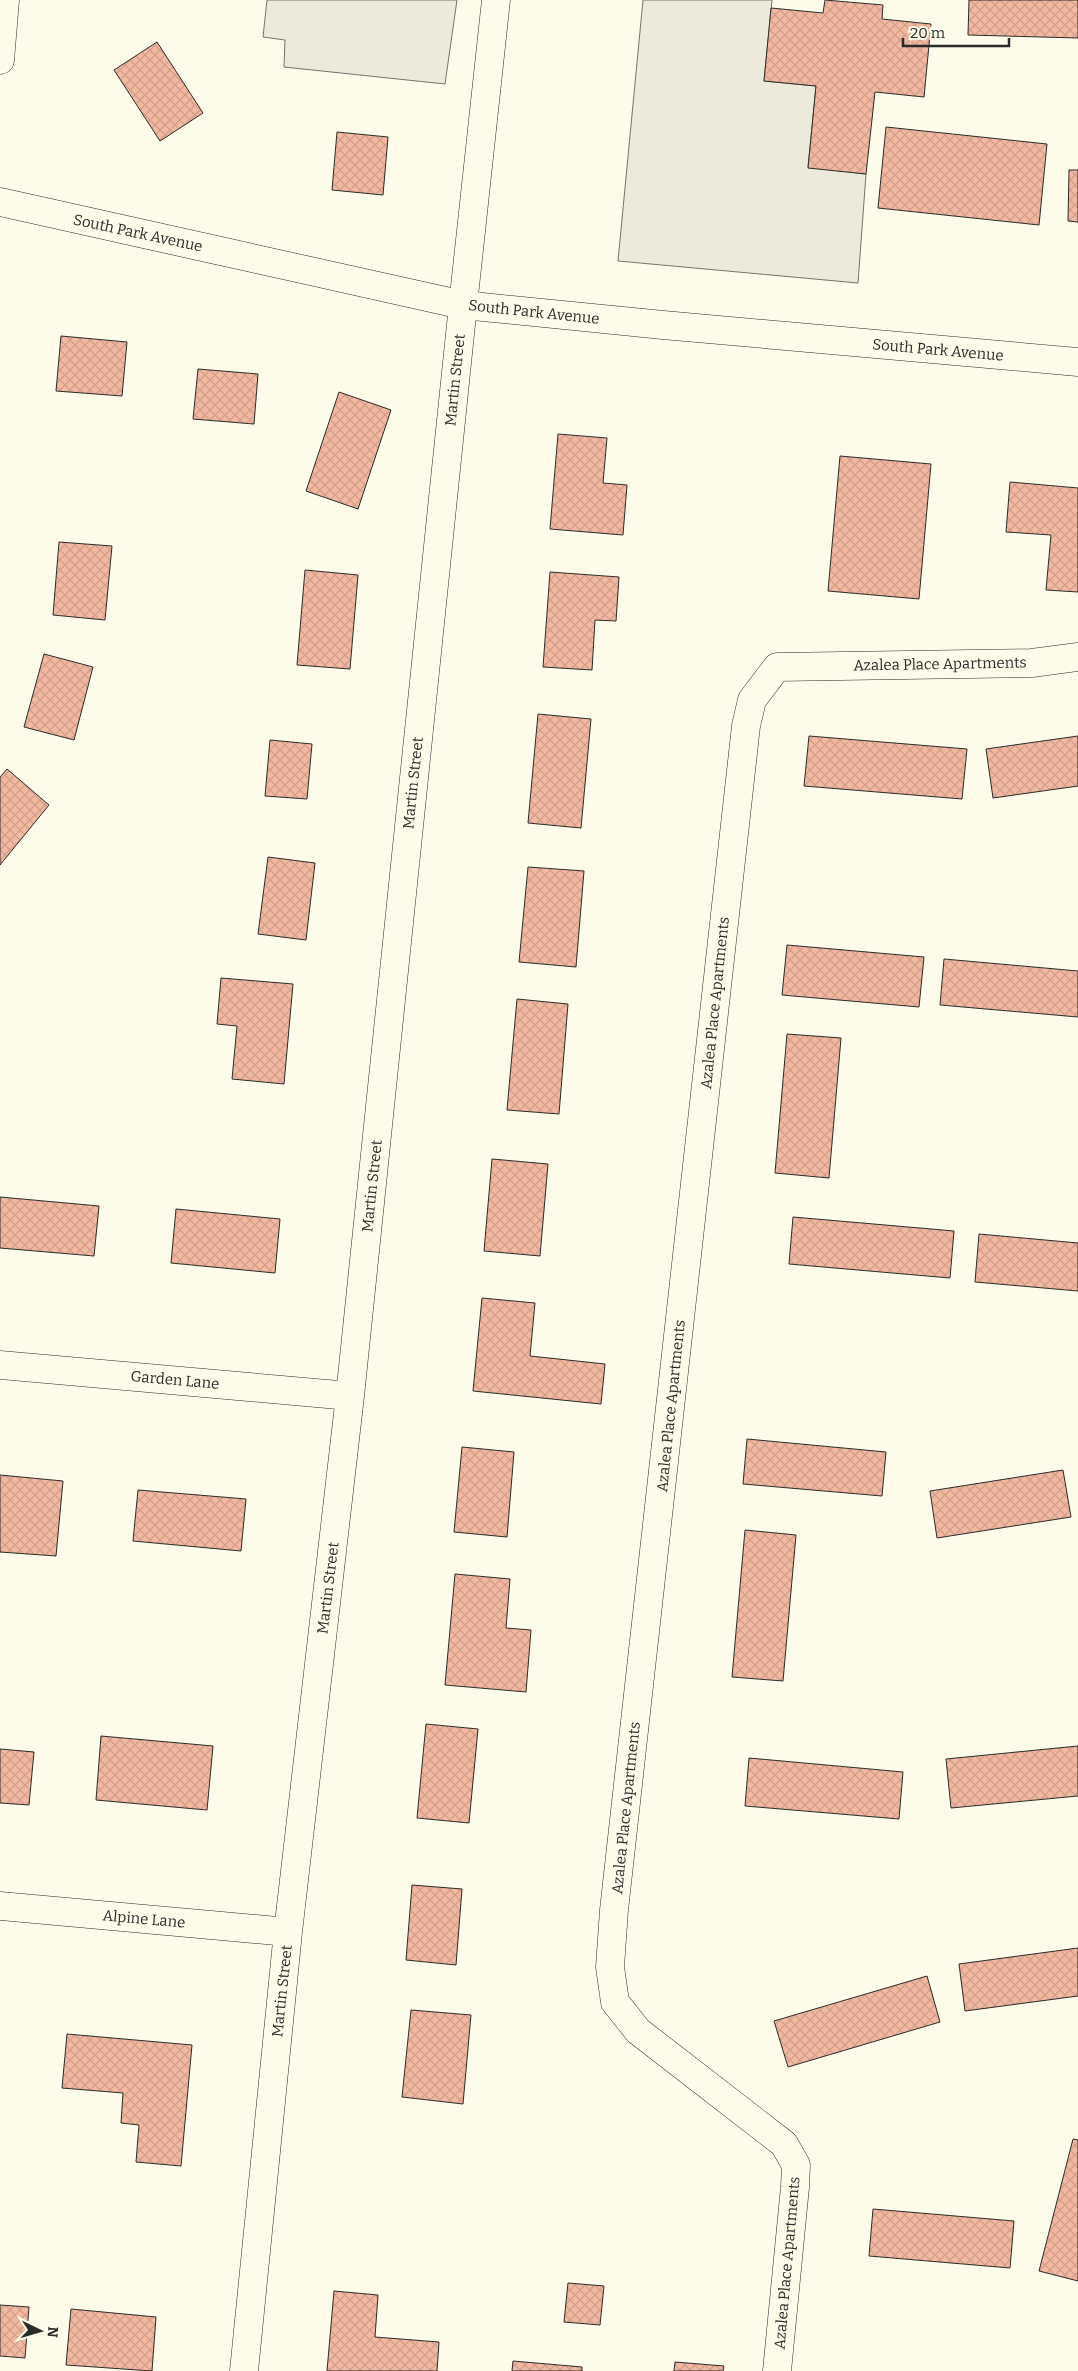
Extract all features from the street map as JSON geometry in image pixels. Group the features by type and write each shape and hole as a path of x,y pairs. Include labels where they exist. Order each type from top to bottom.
{"street":[{"path":"0,60 5,0"},
{"name":"Martin Street","path":"244,2371 288,1932 350,1396 462,305 496,0"},
{"name":"South Park Avenue","path":"0,202 462,305 1078,362"},
{"name":"Azalea Place Apartments","path":"777,2371 796,2165 784,2144 638,2031 614,2002 610,1967 615,1900 746,726 752,700 777,667 1032,663 1078,657"},
{"name":"Garden Lane","path":"0,1365 350,1396"},
{"name":"Alpine Lane","path":"0,1906 288,1932"}],"shaded area":[{"path":"267,0 457,0 445,84 284,67 285,40 263,37"},
{"path":"643,0 772,0 764,81 816,86 808,167 866,174 858,283 618,261"}],"building":[{"path":"825,0 883,5 882,19 931,24 924,97 875,92 866,174 808,168 816,86 764,81 771,8 823,13"},
{"path":"969,0 1078,0 1078,38 968,35"},
{"path":"157,42 203,113 160,141 114,70"},
{"path":"886,127 1047,144 1039,225 878,208"},
{"path":"337,132 388,137 383,195 332,190"},
{"path":"1069,170 1078,170 1078,222 1068,221"},
{"path":"61,336 127,342 122,396 56,391"},
{"path":"198,369 258,374 254,424 193,419"},
{"path":"339,392 391,410 358,509 306,491"},
{"path":"558,434 607,438 603,483 627,485 623,535 550,529"},
{"path":"840,456 931,464 919,599 828,591"},
{"path":"1010,482 1078,488 1078,592 1046,590 1051,535 1006,532"},
{"path":"59,542 112,546 105,620 53,615"},
{"path":"305,570 358,575 350,669 297,665"},
{"path":"550,572 619,577 616,621 595,620 592,670 543,667"},
{"path":"44,654 93,667 74,740 24,727"},
{"path":"538,714 591,719 581,828 528,823"},
{"path":"809,736 967,749 962,799 804,786"},
{"path":"1078,736 1078,786 993,798 986,749"},
{"path":"270,740 312,744 307,799 265,796"},
{"path":"7,769 49,805 0,865 0,777"},
{"path":"268,857 315,863 306,940 258,934"},
{"path":"528,867 584,871 576,967 519,962"},
{"path":"787,945 924,957 919,1007 782,995"},
{"path":"944,959 1078,971 1078,1017 940,1005"},
{"path":"221,978 293,984 284,1084 232,1079 237,1026 217,1024"},
{"path":"517,999 568,1004 559,1114 507,1110"},
{"path":"787,1034 841,1038 829,1178 775,1173"},
{"path":"492,1159 548,1164 540,1256 484,1251"},
{"path":"0,1197 99,1206 94,1256 0,1248"},
{"path":"176,1209 280,1219 275,1273 171,1263"},
{"path":"793,1217 954,1231 950,1278 789,1264"},
{"path":"979,1234 1078,1243 1078,1291 975,1282"},
{"path":"482,1298 535,1303 530,1356 605,1364 601,1404 473,1391"},
{"path":"747,1439 886,1452 882,1496 743,1484"},
{"path":"462,1447 514,1452 507,1537 454,1532"},
{"path":"1063,1470 1071,1517 937,1538 930,1491"},
{"path":"0,1475 63,1481 56,1556 0,1552"},
{"path":"138,1490 246,1499 241,1551 133,1541"},
{"path":"745,1530 796,1535 783,1681 732,1677"},
{"path":"455,1574 510,1579 506,1628 531,1630 526,1692 445,1685"},
{"path":"426,1724 478,1729 469,1823 417,1818"},
{"path":"101,1736 213,1746 207,1810 96,1800"},
{"path":"1078,1746 1078,1796 951,1808 946,1759"},
{"path":"0,1749 34,1752 29,1805 0,1803"},
{"path":"749,1758 903,1772 899,1819 745,1806"},
{"path":"412,1885 462,1889 456,1965 406,1960"},
{"path":"1078,1948 1078,1996 965,2011 959,1964"},
{"path":"927,1976 940,2022 788,2067 774,2021"},
{"path":"411,2010 471,2015 463,2104 402,2097"},
{"path":"67,2034 192,2045 181,2166 136,2162 139,2125 121,2123 123,2093 62,2088"},
{"path":"1073,2139 1078,2140 1078,2281 1039,2271"},
{"path":"873,2209 1014,2221 1010,2268 869,2256"},
{"path":"568,2283 604,2286 600,2325 564,2322"},
{"path":"334,2291 378,2295 375,2337 439,2342 437,2371 327,2371"},
{"path":"0,2305 29,2307 25,2358 0,2356"},
{"path":"71,2309 156,2317 152,2371 66,2365"},
{"path":"513,2361 582,2367 582,2371 512,2371"},
{"path":"675,2362 724,2366 723,2371 674,2371"}]}
